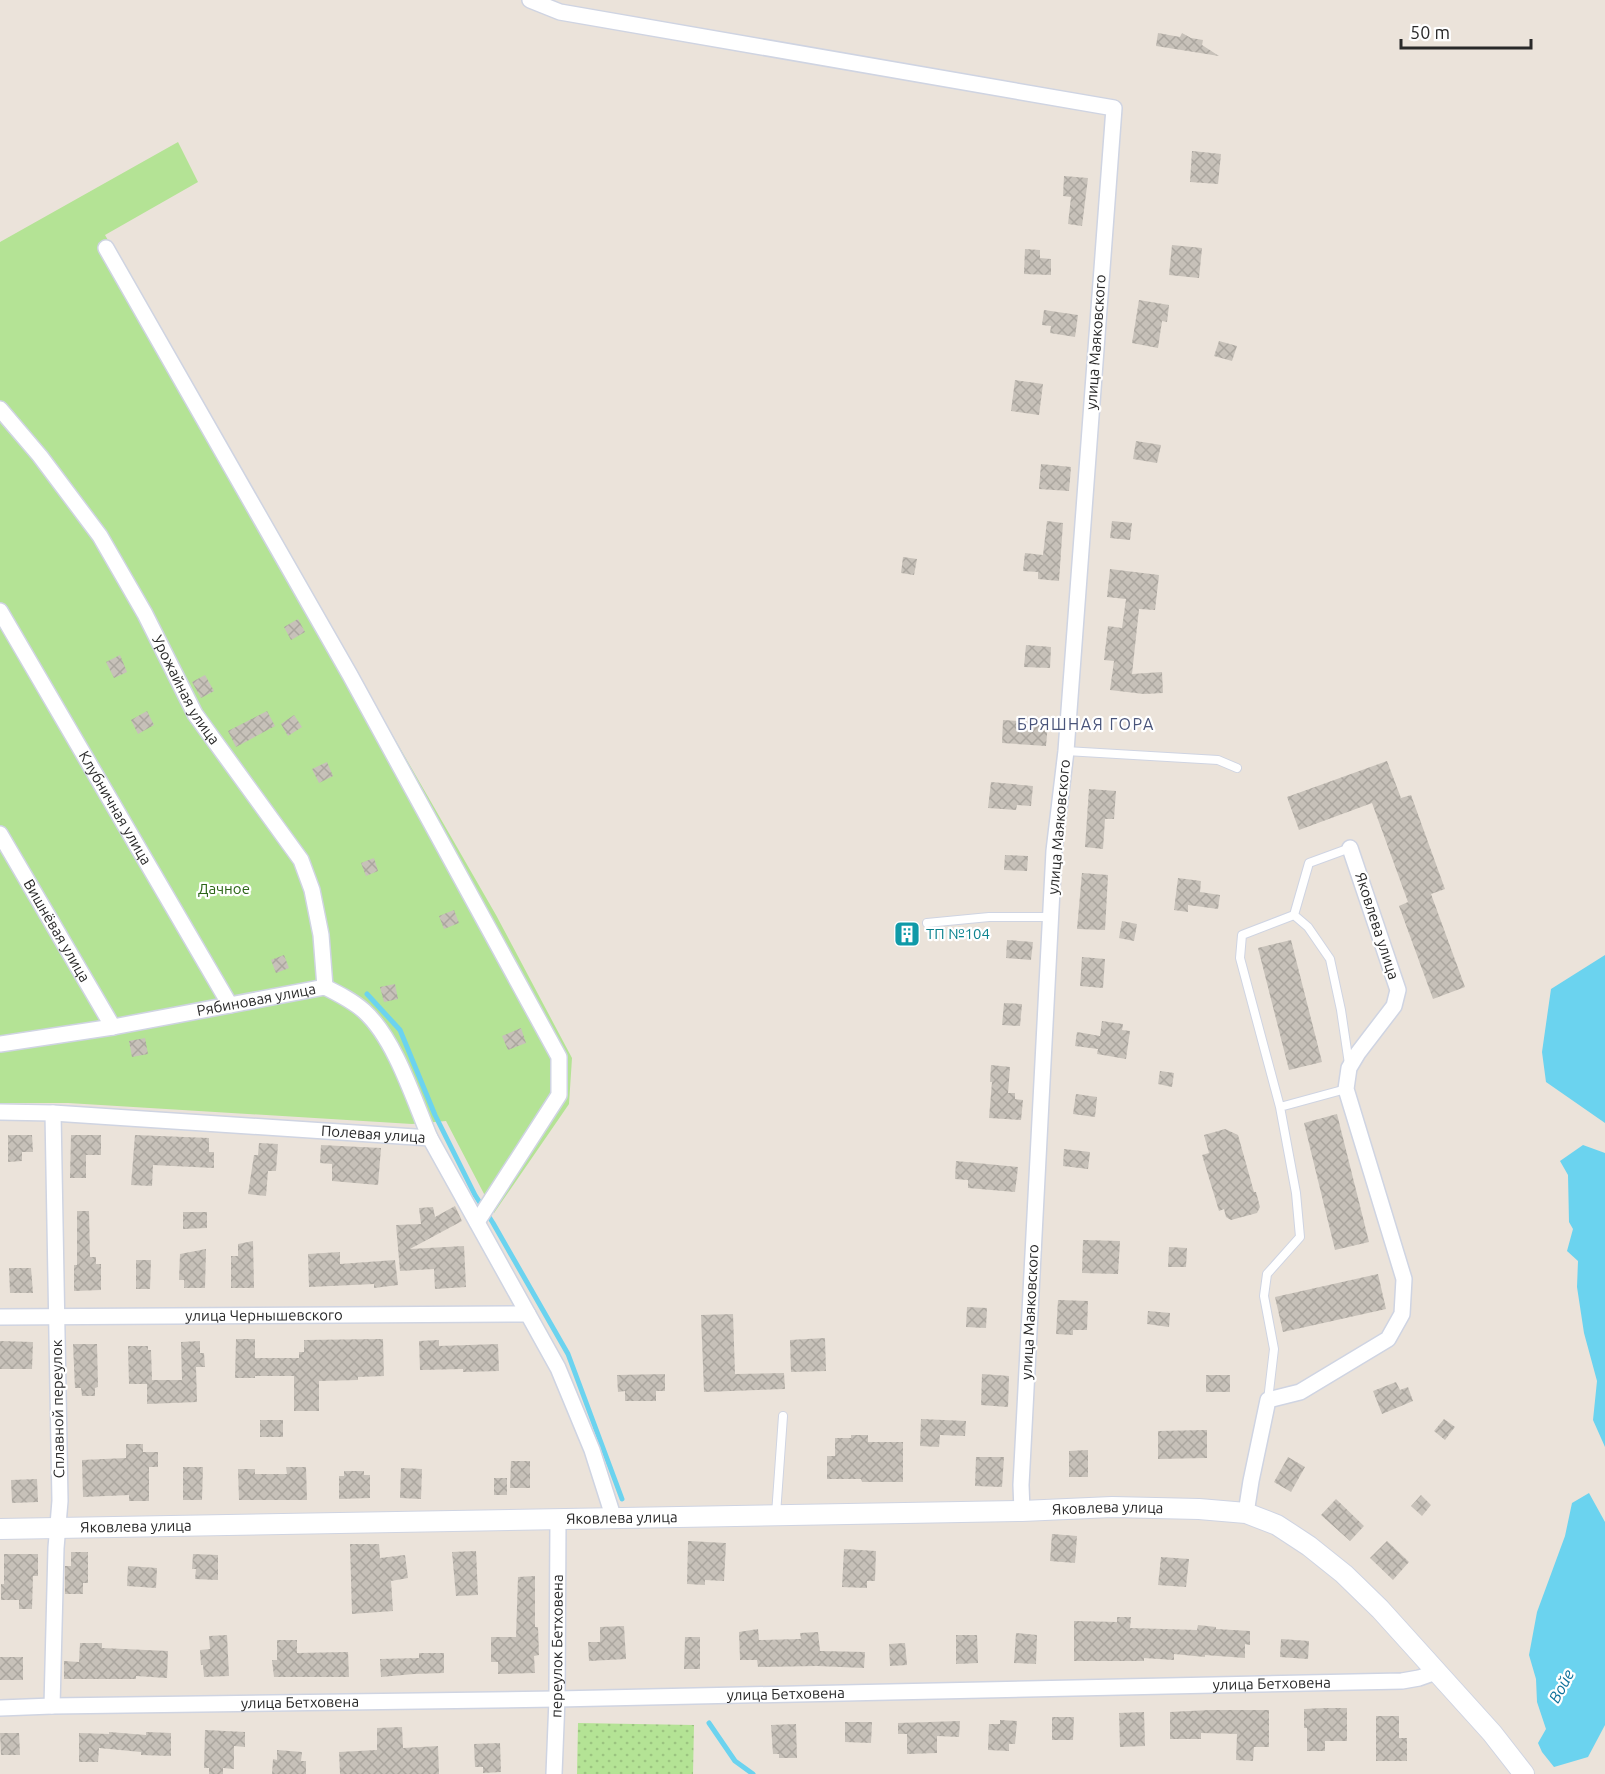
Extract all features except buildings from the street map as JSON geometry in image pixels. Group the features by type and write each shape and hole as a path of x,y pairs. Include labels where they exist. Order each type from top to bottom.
{"street":[{"name":"улица Маяковского","path":"530,0 560,12 1114,108 1066,751 1054,851 1021,1485 1022,1511"},
{"path":"106,248 350,675 559,1058 559,1095 477,1222"},
{"name":"Урожайная улица","path":"0,409 40,456 100,536 145,614 195,714 301,860 312,890 321,936 325,987"},
{"name":"Клубничная улица","path":"0,611 230,1005"},
{"name":"Вишнёвая улица","path":"0,834 113,1027"},
{"name":"Яковлева улица","path":"1268,1400 1300,1392 1388,1339 1402,1314 1404,1279 1346,1089 1349,1068 1394,1006 1398,990 1350,848"},
{"name":"Рябиновая улица","path":"0,1044 113,1027 325,987 366,1012 391,1045 430,1138"},
{"name":"Полевая улица","path":"0,1112 53,1113 430,1138 562,1378 592,1450 615,1518"},
{"name":"Сплавной переулок","path":"52,1706 56,1548 60,1501 53,1113"},
{"name":"улица Чернышевского","path":"0,1317 528,1314"},
{"path":"1246,1513 1268,1400"},
{"name":"Яковлева улица","path":"0,1529 1113,1508 1199,1509 1246,1513 1277,1525 1309,1546 1344,1574 1380,1608 1436,1672"},
{"name":"переулок Бетховена","path":"554,1774 557,1699 558,1520"},
{"path":"1436,1672 1492,1732 1524,1774"},
{"name":"улица Бетховена","path":"0,1708 1402,1681 1436,1672"}],"lane":[{"path":"1066,751 1218,760 1237,768"},
{"path":"1294,915 1309,863 1350,848"},
{"path":"1294,915 1308,927 1330,959 1341,1010 1349,1068"},
{"path":"1268,1400 1274,1349 1264,1296 1267,1274 1300,1238 1296,1193 1280,1107 1240,958 1242,935 1294,915"},
{"path":"927,923 989,917 1051,916"},
{"path":"1280,1107 1346,1089"},
{"path":"776,1515 783,1416"}],"green space":[{"name":"Дачное","path":"178,142 198,182 105,235 496,915 572,1058 569,1104 494,1213 446,1121 412,1124 68,1103 0,1103 0,242"},
{"path":"578,1723 694,1725 693,1774 577,1774"}],"water":[{"path":"1605,955 1605,1123 1546,1082 1542,1052 1551,989"},
{"path":"1583,1145 1605,1153 1605,1447 1593,1420 1597,1381 1584,1333 1577,1287 1578,1261 1567,1251 1573,1229 1569,1222 1568,1175 1560,1161"},
{"name":"Войе","path":"1589,1493 1605,1522 1605,1725 1588,1757 1554,1767 1538,1743 1546,1729 1537,1702 1536,1679 1529,1655 1537,1612 1565,1536 1572,1503"}],"waterway":[{"path":"367,994 400,1030 435,1115 475,1195 568,1354 622,1499"},
{"path":"709,1723 735,1761 753,1774"}],"place":[{"name":"ТП №104","path":"907,934"}],"district":[{"name":"БРЯШНАЯ ГОРА","path":"1086,724"}]}
